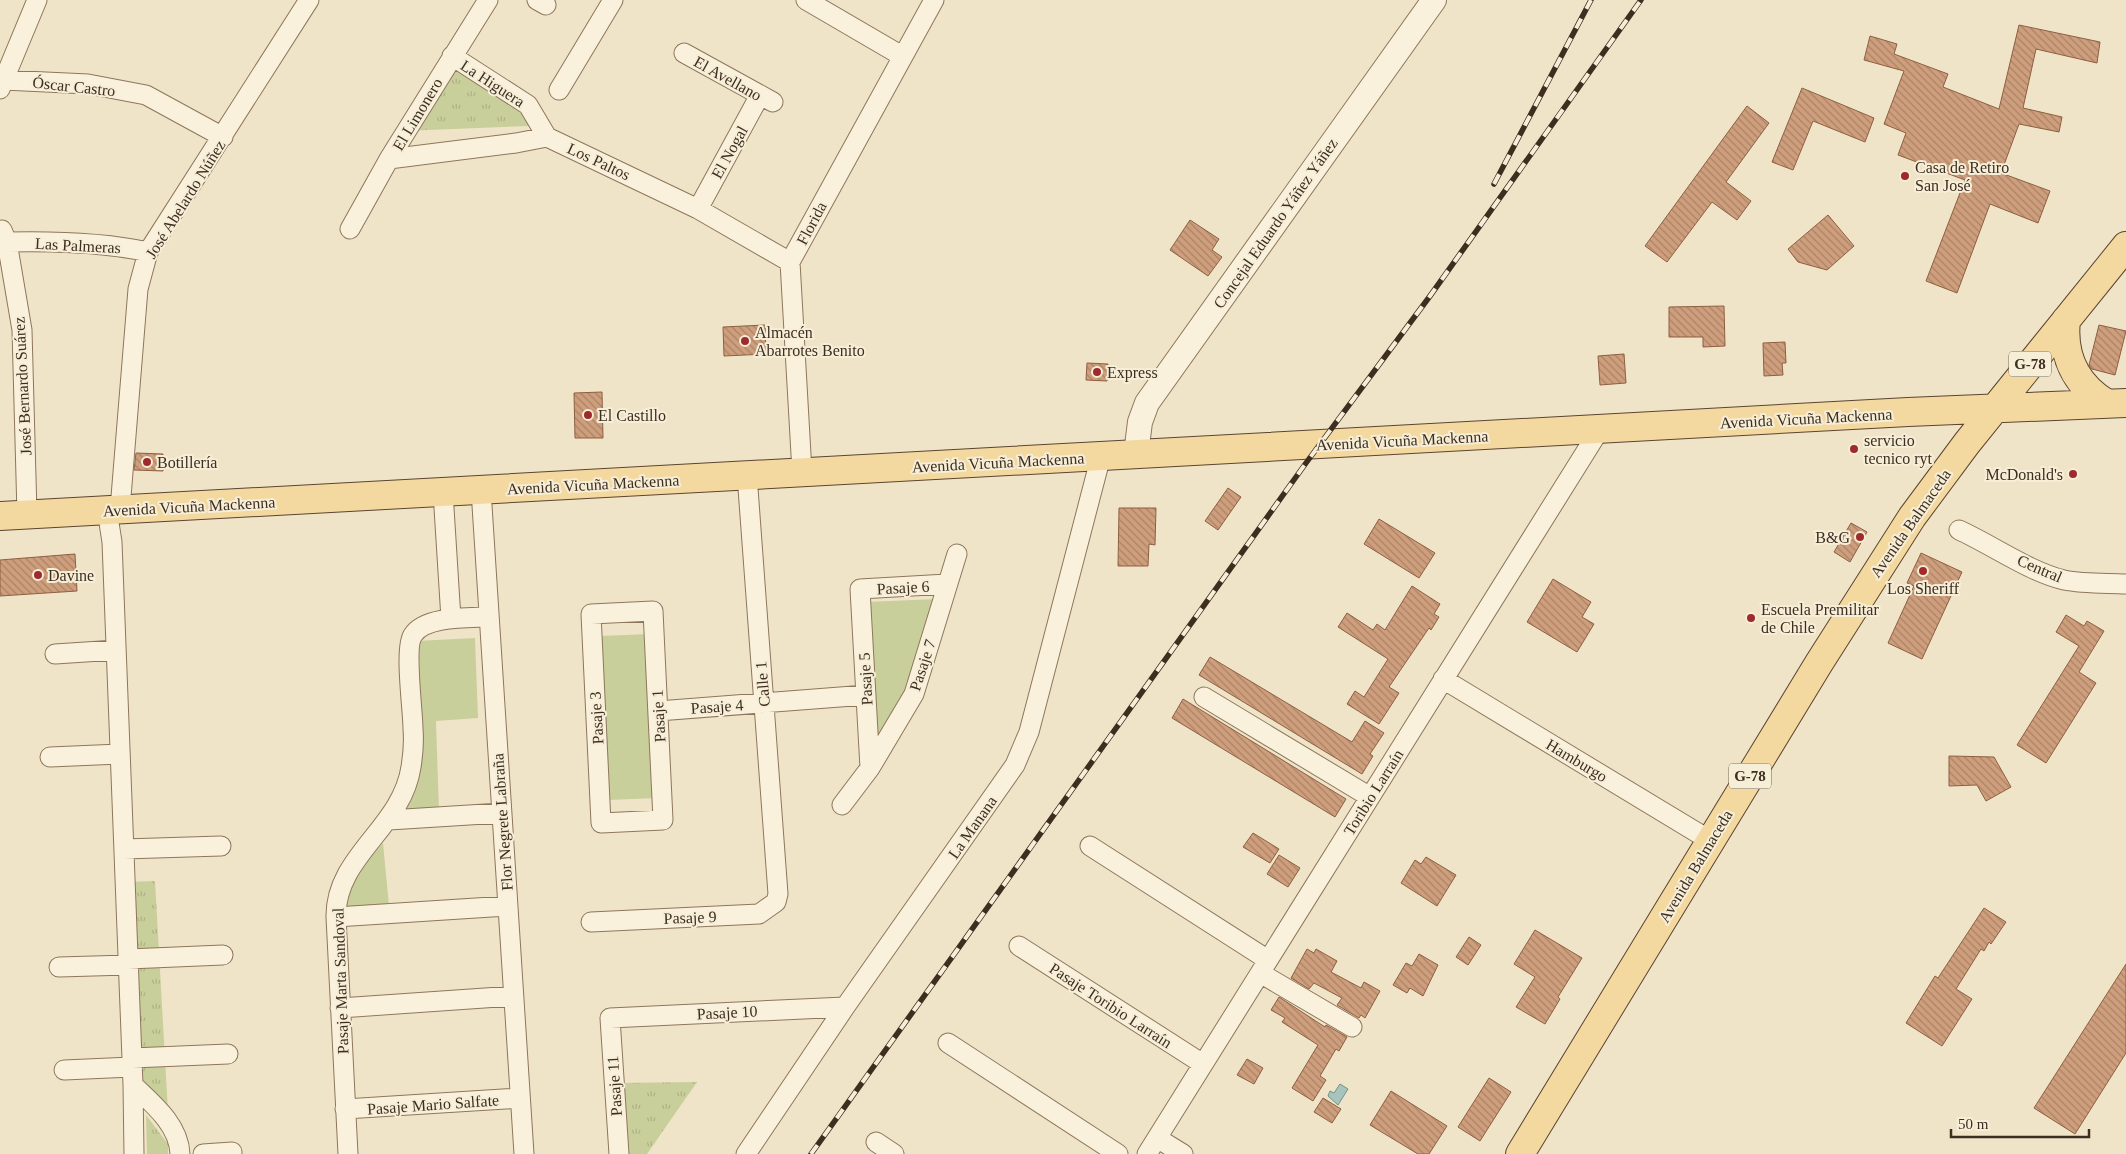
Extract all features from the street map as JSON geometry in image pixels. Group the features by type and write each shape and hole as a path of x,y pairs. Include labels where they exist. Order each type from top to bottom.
{"main road":[{"name":"Avenida Balmaceda","path":"1520,1154 1873,577 1912,517 1995,408 2126,246"},
{"path":"2066,320 2065,346 2074,372 2088,390 2116,403"},
{"name":"Avenida Vicuña Mackenna","path":"0,516 1600,429 2116,403"}],"street":[{"path":"2,85 37,0"},
{"name":"José Abelardo Núñez","path":"134,1154 112,542 138,289 148,252 309,0"},
{"name":"El Limonero","path":"350,229 389,160 488,0"},
{"path":"559,90 613,0"},
{"path":"806,0 902,56"},
{"name":"Florida","path":"802,472 790,262 934,0"},
{"name":"Concejal Eduardo Yáñez Yáñez","path":"1136,454 1140,422 1147,403 1434,0"},
{"name":"El Avellano","path":"684,53 766,99"},
{"name":"La Higuera","path":"452,56 528,105 547,137"},
{"name":"Óscar Castro","path":"2,85 88,84 146,96 223,137"},
{"name":"El Nogal","path":"698,208 766,99"},
{"name":"Los Paltos","path":"389,160 547,137 698,208 790,262"},
{"name":"Las Palmeras","path":"5,236 33,242 118,245 148,252"},
{"name":"José Bernardo Suárez","path":"5,236 22,330 27,514"},
{"name":"Toribio Larraín","path":"1146,1154 1600,429"},
{"name":"La Manana","path":"746,1154 845,1007 1006,778 1022,750 1029,732 1101,456"},
{"name":"Calle 1","path":"747,475 778,894"},
{"name":"Flor Negrete Labraña","path":"481,490 524,1154"},
{"path":"443,492 451,619 488,617"},
{"name":"Central","path":"1959,530 2041,571 2062,579 2089,583 2126,584"},
{"name":"Pasaje 7","path":"842,805 870,768 914,694 957,554"},
{"name":"Pasaje 6","path":"860,589 947,584"},
{"name":"Pasaje 5","path":"860,589 870,768"},
{"name":"Pasaje 3","path":"654,611 591,614 601,823 663,820"},
{"name":"Pasaje 1","path":"654,611 663,820"},
{"name":"Pasaje Marta Sandoval","path":"348,1154 336,917 337,896 347,874 398,806 411,768 413,732 409,651 413,634 423,626 451,619"},
{"path":"55,654 116,650"},
{"name":"Hamburgo","path":"1444,679 1711,841"},
{"name":"Pasaje 4","path":"658,711 866,694"},
{"path":"1204,697 1370,797"},
{"path":"50,757 120,754"},
{"path":"389,820 501,812"},
{"path":"124,849 221,846"},
{"path":"1090,846 1352,1028"},
{"name":"Pasaje 9","path":"591,922 759,914 776,902 778,894"},
{"path":"336,917 507,906"},
{"name":"Pasaje Toribio Larraín","path":"1019,946 1203,1064"},
{"path":"59,967 223,956"},
{"path":"340,1008 513,996"},
{"name":"Pasaje 10","path":"610,1018 845,1007"},
{"name":"Pasaje 11","path":"610,1018 618,1154"},
{"path":"948,1043 1118,1154"},
{"path":"64,1070 132,1070 228,1054"},
{"path":"132,1070 180,1142 180,1154"},
{"name":"Pasaje Mario Salfate","path":"345,1110 520,1098"},
{"path":"1156,1138 1183,1154"},
{"path":"876,1142 894,1154"},
{"path":"203,1154 232,1152"}],"green space":[{"path":"443,61 528,112 530,126 402,131"},
{"path":"937,599 910,689 874,750 865,602"},
{"path":"649,634 657,798 608,800 600,636"},
{"path":"475,638 478,718 436,721 439,811 399,815 416,641"},
{"path":"383,843 389,906 342,910 359,870"},
{"path":"155,881 168,1112 142,1087 125,882"},
{"path":"697,1082 647,1154 623,1154 618,1083"},
{"path":"146,1115 168,1144 168,1154 147,1154"}],"water":[{"path":"1340,1084 1348,1089 1338,1105 1328,1096 1330,1091 1334,1093"}],"building":[{"path":"2019,25 2100,42 2097,63 2036,49 2023,108 2062,117 2059,132 2019,124 2001,173 2050,191 2038,223 1990,204 1957,293 1926,281 1965,180 1898,155 1906,133 1884,124 1904,71 1864,60 1870,36 1897,44 1894,54 1948,74 1943,87 1999,109"},
{"path":"1802,88 1874,118 1865,142 1813,121 1793,170 1772,162"},
{"path":"1747,106 1769,123 1726,182 1751,201 1737,220 1712,202 1667,262 1645,246"},
{"path":"1828,215 1854,246 1827,270 1798,262 1788,249"},
{"path":"1190,220 1219,239 1212,250 1222,257 1208,276 1170,250"},
{"path":"1724,306 1725,346 1703,347 1703,337 1669,337 1669,307"},
{"name":"Almacén Abarrotes Benito","path":"765,325 766,354 724,356 723,327"},
{"path":"2099,325 2126,331 2115,375 2092,369 2089,365"},
{"path":"1785,342 1786,363 1782,363 1783,375 1764,376 1763,343"},
{"path":"1624,354 1626,383 1600,385 1598,356"},
{"name":"Express","path":"1087,363 1108,364 1107,381 1086,380"},
{"name":"El Castillo","path":"602,392 603,438 575,438 574,393"},
{"name":"Botillería","path":"136,453 163,454 163,471 134,470"},
{"path":"1228,488 1241,497 1218,530 1205,521"},
{"path":"1119,508 1156,508 1155,545 1149,544 1148,566 1118,566"},
{"path":"1379,519 1435,553 1419,578 1364,544"},
{"path":"1851,523 1867,532 1850,562 1834,552"},
{"path":"1921,553 1962,572 1922,659 1888,643 1914,586 1907,583"},
{"name":"Davine","path":"75,554 77,591 0,596 0,560"},
{"path":"1553,579 1591,602 1582,617 1594,624 1577,652 1527,622"},
{"path":"1412,586 1440,604 1434,614 1439,617 1431,630 1429,628 1389,687 1399,693 1379,724 1347,704 1355,691 1364,697 1388,659 1338,627 1347,613 1373,630 1377,624 1385,630"},
{"path":"2066,615 2084,626 2087,621 2104,631 2079,672 2096,683 2046,763 2017,745 2079,646 2056,632"},
{"path":"1210,657 1352,742 1365,721 1384,733 1370,754 1373,756 1362,774 1199,675"},
{"path":"1183,699 1346,799 1335,817 1172,718"},
{"path":"1949,756 1994,757 2011,787 1986,801 1977,785 1949,786"},
{"path":"1253,833 1279,849 1270,863 1243,847"},
{"path":"1279,855 1300,868 1288,887 1267,874"},
{"path":"1426,857 1456,875 1437,906 1401,883 1415,860 1421,864"},
{"path":"1984,908 2006,922 1991,944 1989,942 1984,951 1981,949 1956,989 1972,999 1942,1046 1906,1023 1935,976 1938,978"},
{"path":"1535,930 1582,958 1558,997 1560,999 1545,1024 1516,1007 1535,977 1514,964"},
{"path":"1469,937 1481,945 1468,965 1456,957"},
{"path":"1307,949 1314,953 1316,949 1337,961 1331,972 1361,988 1364,982 1380,991 1365,1018 1361,1015 1359,1018 1337,1005 1342,998 1314,983 1309,989 1291,978"},
{"path":"1419,954 1438,965 1423,996 1410,988 1407,993 1393,985 1406,963 1412,966"},
{"path":"2126,964 2126,1053 2075,1134 2034,1108"},
{"path":"1279,997 1325,1027 1326,1025 1347,1037 1339,1051 1336,1049 1320,1076 1326,1080 1313,1101 1292,1088 1318,1045 1282,1022 1285,1018 1271,1010"},
{"path":"1247,1059 1263,1068 1254,1084 1237,1075"},
{"path":"1489,1078 1511,1092 1480,1141 1458,1127"},
{"path":"1391,1091 1447,1126 1429,1154 1418,1154 1370,1125"},
{"path":"1323,1098 1341,1109 1332,1123 1314,1112"}],"railway":[{"path":"1494,184 1591,0"},
{"path":"811,1154 1306,463 1430,296 1641,0"}],"place":[{"name":"Casa de Retiro San José","path":"1905,176"},
{"name":"Almacén Abarrotes Benito","path":"745,341"},
{"name":"Express","path":"1097,372"},
{"name":"El Castillo","path":"588,415"},
{"name":"servicio tecnico ryt","path":"1854,449"},
{"name":"Botillería","path":"147,462"},
{"name":"McDonald's","path":"2073,474"},
{"name":"B&G","path":"1860,537"},
{"name":"Los Sheriff","path":"1923,571"},
{"name":"Davine","path":"38,575"},
{"name":"Escuela Premilitar de Chile","path":"1751,618"}]}
